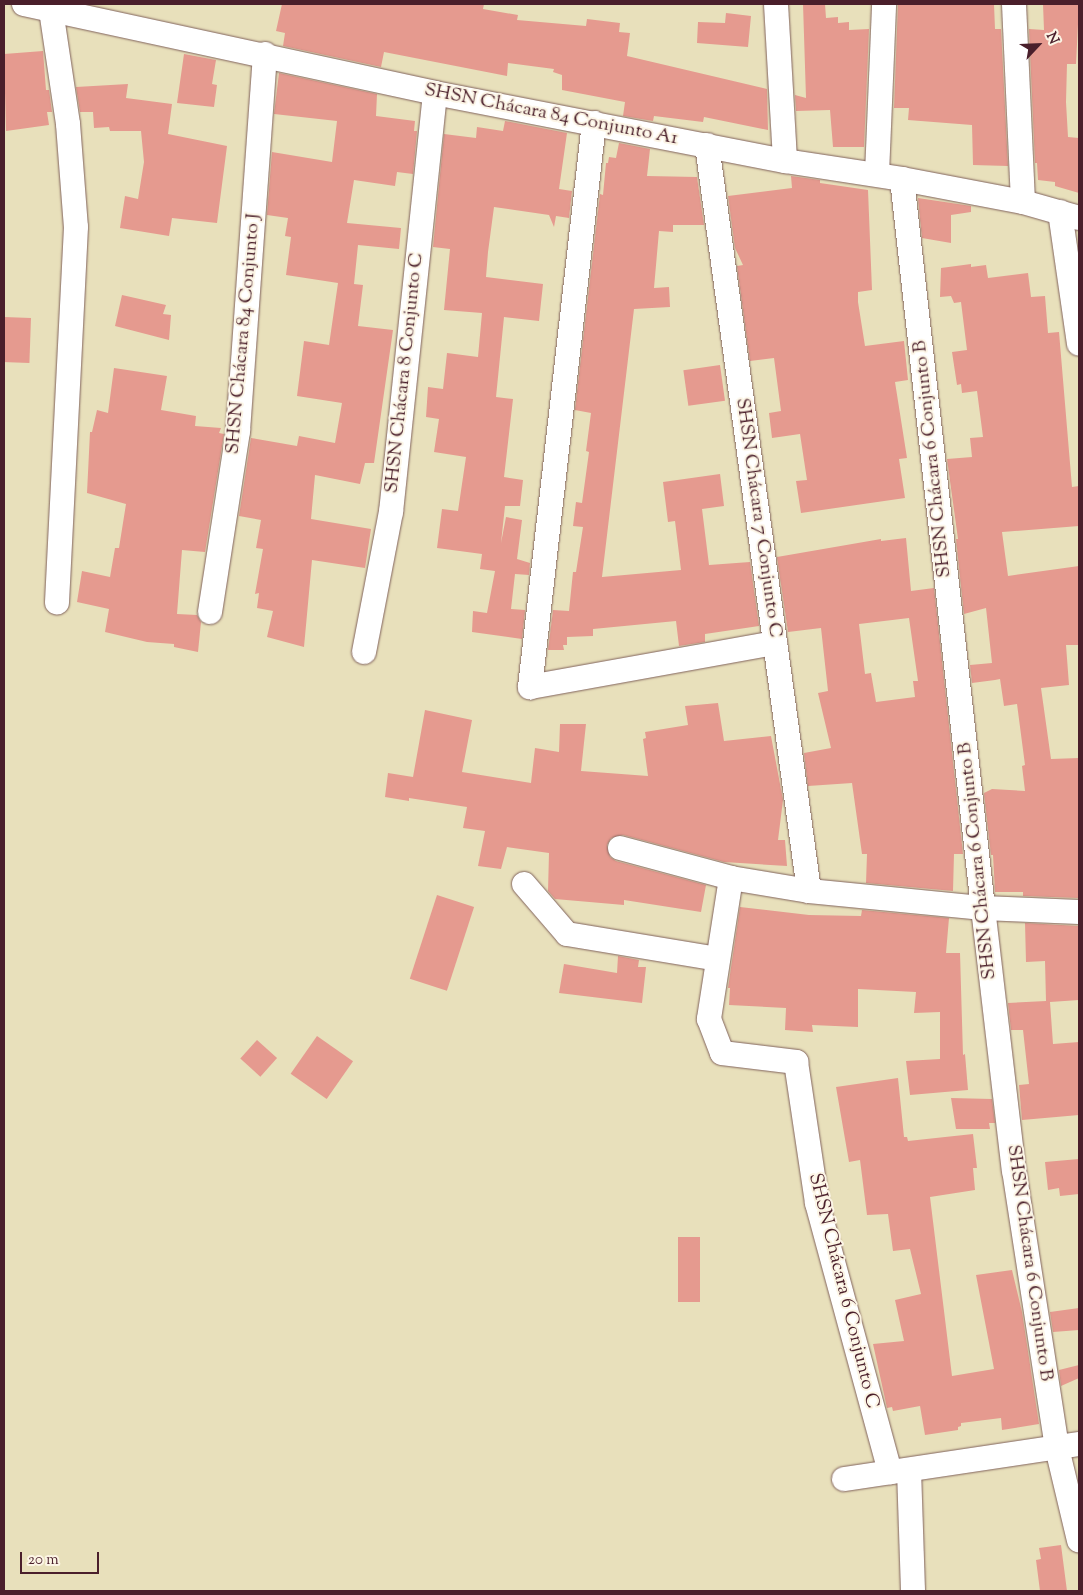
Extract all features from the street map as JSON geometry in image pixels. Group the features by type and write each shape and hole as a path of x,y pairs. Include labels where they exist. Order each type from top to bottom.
{"street":[{"name":"SHSN Chácara 84 Conjunto A1","path":"24,4 51,10 80,10 435,93 594,122 707,146 877,174 1023,202 1070,215"},
{"path":"776,4 785,160"},
{"path":"877,174 884,4"},
{"path":"1014,4 1023,202"},
{"path":"51,10 68,124 76,227 57,603"},
{"name":"SHSN Chácara 84 Conjunto J","path":"210,612 238,431 265,54"},
{"name":"SHSN Chácara 8 Conjunto C","path":"364,652 391,512 435,93"},
{"path":"594,122 530,688 775,643"},
{"name":"SHSN Chácara 7 Conjunto C","path":"707,146 809,892"},
{"name":"SHSN Chácara 6 Conjunto B","path":"902,179 1014,1170 1068,1446 1079,1540"},
{"path":"1070,215 1079,344"},
{"path":"620,848 731,878 809,892 983,908 1079,912"},
{"name":"SHSN Chácara 6 Conjunto C","path":"731,878 709,1019 722,1052 796,1062 817,1203 899,1471"},
{"path":"524,884 567,934 718,959"},
{"path":"844,1479 1068,1446"},
{"path":"899,1471 913,1591"}],"building":[{"path":"282,4 484,4 483,9 518,15 517,20 586,26 587,19 620,23 619,32 630,33 627,56 767,89 768,130 704,117 703,122 654,116 653,121 623,116 625,102 562,90 562,75 553,72 554,69 508,63 507,76 384,52 381,67 283,46 285,33 276,31"},
{"path":"803,4 825,4 826,18 838,17 838,23 849,22 849,30 869,29 864,147 833,147 830,110 796,111 795,95 806,98"},
{"path":"898,4 994,4 995,29 1001,29 1008,166 973,165 972,125 908,120 909,108 894,108"},
{"path":"1043,4 1079,4 1076,64 1067,64 1066,102 1068,137 1079,138 1079,193 1055,186 1055,182 1038,180 1037,163 1035,163 1029,29 1044,30"},
{"path":"726,13 751,16 748,47 697,43 698,22 725,23"},
{"path":"43,51 46,90 49,90 52,112 47,112 49,125 6,131 4,54"},
{"path":"184,54 216,60 212,84 217,85 214,107 177,103"},
{"path":"279,73 377,94 376,116 415,121 414,131 417,131 413,174 397,172 395,186 354,180 347,223 401,228 399,249 358,245 354,284 363,285 358,326 393,330 374,463 365,463 360,484 315,475 311,519 371,529 365,568 312,560 304,647 267,637 273,611 257,608 259,593 255,594 263,549 256,548 261,520 239,516 251,438 297,446 299,436 335,443 342,403 297,396 304,341 329,345 338,283 286,275 291,237 285,236 288,218 267,215 272,152 332,162 337,121 274,114"},
{"path":"128,84 126,98 172,104 168,134 227,146 217,223 172,218 169,236 120,228 125,196 138,199 144,162 141,131 110,131 109,127 94,128 93,112 80,112 76,87"},
{"path":"505,121 567,133 559,189 572,191 569,218 556,216 554,227 549,215 494,207 488,252 486,277 543,284 539,321 504,317 496,397 513,399 504,477 523,480 520,506 505,506 501,543 506,517 522,520 517,559 530,563 529,575 515,574 511,609 525,610 522,639 472,632 473,611 487,613 495,571 480,569 482,554 437,548 442,509 458,511 466,457 434,452 439,419 426,417 428,387 443,389 447,353 478,357 482,313 444,310 450,249 433,247 444,134 476,138 477,127 503,131"},
{"path":"619,143 650,149 647,176 697,177 704,225 673,225 673,232 659,231 654,288 669,287 670,307 634,309 602,577 681,570 675,521 668,522 663,482 720,474 724,506 702,509 709,565 750,562 759,626 705,634 705,642 679,646 676,621 593,629 593,636 567,637 567,645 563,645 564,650 548,650 553,610 569,611 573,572 576,572 583,527 573,526 576,502 582,503 589,452 586,451 591,413 575,410 600,194 603,195 606,163 608,163 609,157 616,158"},
{"path":"791,176 820,180 820,183 868,190 872,290 858,292 858,302 865,346 904,341 908,380 895,382 907,458 899,459 905,498 801,513 796,481 807,480 800,434 772,438 769,413 781,411 774,358 750,361 737,266 743,265 735,248 728,196 792,188"},
{"path":"918,198 971,206 971,212 951,215 951,243 922,238"},
{"path":"971,264 971,267 986,265 988,278 1028,273 1031,297 1045,296 1048,333 1059,332 1072,487 1079,486 1079,526 1002,532 1008,576 1079,566 1078,645 1066,645 1069,685 1041,688 1051,759 1079,758 1079,898 1023,896 1023,892 995,892 993,855 991,855 984,793 992,789 1025,791 1022,766 1025,765 1017,704 1004,706 1000,679 972,683 970,665 992,663 986,608 964,614 956,539 958,539 947,459 972,457 970,438 983,437 977,391 962,393 961,384 957,385 952,352 967,350 961,302 954,303 951,296 940,297 941,268"},
{"path":"122,295 166,305 163,314 171,315 169,340 115,326"},
{"path":"4,317 31,318 29,363 4,362"},
{"path":"720,365 725,401 688,406 683,370"},
{"path":"114,368 167,376 161,410 196,416 195,426 221,428 219,433 224,434 205,552 182,550 177,614 197,615 201,622 198,652 174,647 174,644 147,642 105,632 109,609 77,602 82,571 110,577 115,548 119,548 126,504 87,493 90,432 92,432 97,410 108,413"},
{"path":"906,538 911,591 934,588 963,854 954,854 953,891 866,883 867,854 862,854 852,783 808,786 804,753 831,748 818,693 828,691 821,628 788,632 777,557 881,539 881,541","holes":["909,618 918,681 913,681 915,697 876,702 871,673 865,674 859,624"]},
{"path":"718,703 724,741 771,736 783,800 778,840 785,840 787,866 724,862 623,835 611,838 607,845 610,857 616,861 706,885 701,912 624,900 624,905 555,899 548,891 549,853 507,847 501,869 478,866 485,831 463,828 467,807 409,798 409,801 385,797 388,773 413,777 425,710 472,720 462,772 531,783 535,748 559,752 560,724 586,724 581,771 648,776 643,739 646,738 645,732 688,725 685,706"},
{"path":"437,895 474,907 447,991 410,979"},
{"path":"740,907 809,915 861,916 862,910 949,918 946,953 960,953 963,1055 965,1054 968,1090 910,1095 906,1061 940,1059 940,1012 914,1013 916,992 858,989 858,1027 812,1025 813,1032 785,1030 786,1008 729,1005 730,988 728,988"},
{"path":"1025,923 1079,926 1079,1000 1050,1002 1053,1044 1079,1042 1079,1115 1022,1120 1019,1085 1029,1084 1023,1030 1011,1030 1008,1003 1046,1001 1045,961 1026,962"},
{"path":"618,956 639,960 638,967 646,967 642,1003 559,993 564,964 617,973"},
{"path":"317,1036 353,1061 327,1099 291,1074"},
{"path":"257,1040 277,1058 260,1077 240,1059"},
{"path":"898,1078 904,1137 907,1137 908,1141 973,1134 977,1168 973,1168 975,1190 930,1197 952,1376 994,1369 976,1275 1012,1270 1022,1312 1039,1424 1002,1430 1001,1418 961,1423 958,1430 925,1435 920,1406 893,1411 892,1407 887,1408 873,1344 904,1341 895,1300 921,1294 910,1249 893,1251 888,1214 867,1215 860,1160 849,1162 836,1087"},
{"path":"951,1098 992,1099 995,1123 989,1123 990,1129 956,1129"},
{"path":"1079,1159 1079,1194 1060,1196 1059,1188 1048,1190 1045,1162"},
{"path":"678,1237 700,1237 700,1302 678,1302"},
{"path":"1079,1308 1079,1330 1053,1332 1050,1312"},
{"path":"1079,1365 1079,1378 1061,1386 1059,1370"},
{"path":"1061,1545 1067,1591 1040,1591 1036,1560 1041,1559 1039,1548"}]}
